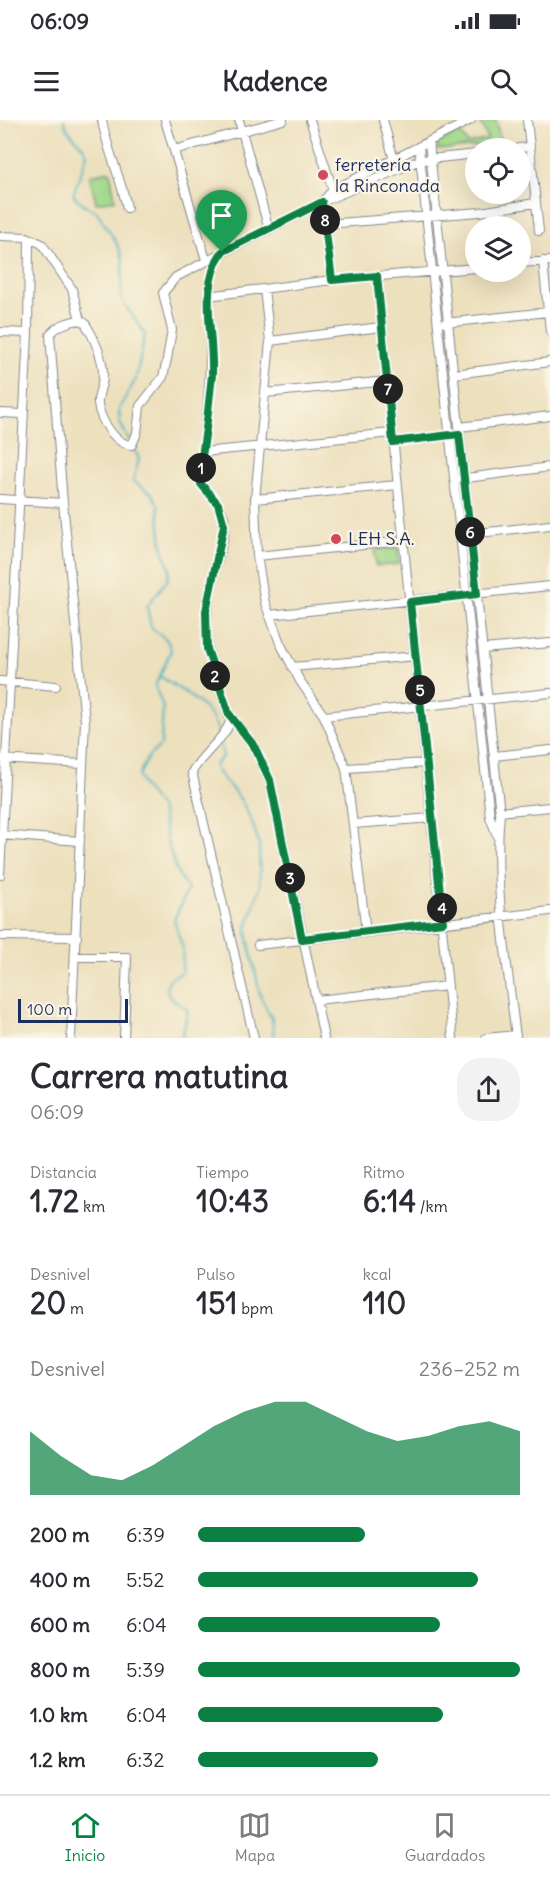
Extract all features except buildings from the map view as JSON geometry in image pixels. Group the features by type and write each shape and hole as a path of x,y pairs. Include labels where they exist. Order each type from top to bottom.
{"street":[{"path":"102,120 106,147 121,178 127,208"},
{"path":"165,120 206,260"},
{"path":"239,120 269,230"},
{"path":"174,150 283,120"},
{"path":"310,120 333,190"},
{"path":"383,120 394,160"},
{"path":"322,202 333,190 429,142 453,124 471,120"},
{"path":"527,120 529,138"},
{"path":"429,142 494,756 499,812 497,838 503,915 516,1036 486,1038"},
{"path":"419,147 490,817 497,838"},
{"path":"0,236 29,238 42,244 72,289 80,320 89,329 102,367 104,376 98,403 100,413 117,438 132,446 137,433 140,406 163,377 172,330 163,294 176,278 206,260 322,202 420,160 465,155"},
{"path":"531,158 539,231"},
{"path":"322,202 332,280"},
{"path":"326,224 480,212 535,202"},
{"path":"0,875 3,760 10,682 28,333 29,238"},
{"path":"531,262 546,261 550,331"},
{"path":"324,1038 270,780 254,746 229,714 214,675 206,639 206,611 224,525 218,504 201,484 212,374 208,296 332,280 465,269"},
{"path":"377,276 453,1038"},
{"path":"264,289 270,340 255,499 257,556 269,615 292,667 324,716 346,768 366,932"},
{"path":"437,324 548,312"},
{"path":"71,1038 85,721 49,340 52,331 80,320"},
{"path":"270,340 381,327"},
{"path":"0,332 28,333"},
{"path":"454,374 550,362"},
{"path":"266,393 387,381"},
{"path":"0,413 23,414"},
{"path":"203,452 261,446 449,435 459,430 550,416"},
{"path":"454,479 550,467"},
{"path":"255,499 397,485"},
{"path":"0,499 63,503"},
{"path":"470,534 550,525"},
{"path":"257,556 403,541"},
{"path":"269,615 550,586"},
{"path":"483,649 550,643"},
{"path":"292,667 416,656"},
{"path":"0,681 56,686"},
{"path":"324,716 550,693"},
{"path":"229,714 227,730 209,747 192,772 254,1038"},
{"path":"494,756 550,750"},
{"path":"3,760 83,764"},
{"path":"346,768 427,763"},
{"path":"499,812 550,807"},
{"path":"354,825 432,818"},
{"path":"1,835 80,842"},
{"path":"258,945 550,911"},
{"path":"0,936 77,937"},
{"path":"75,957 127,957 124,1038"},
{"path":"316,1000 448,986"}],"lane":[{"path":"208,296 212,272 222,252"}],"green space":[{"path":"496,120 500,138 488,138 480,122"},
{"path":"460,132 465,140 465,147 437,150 437,142"},
{"path":"110,171 115,200 96,203 90,175"},
{"path":"398,548 399,564 376,566 375,550"}],"waterway":[{"path":"64,120 68,130 87,155 73,195 84,205 97,212 116,242 123,259 121,299 145,334 136,379 119,409 120,423 129,440"},
{"path":"135,451 139,459 133,481 152,494 158,505 162,546 170,569 168,579 147,606 151,627 167,640 171,651 155,686 163,707 161,745 148,757 139,775 143,786 161,809 168,845 177,872 188,889 174,920 183,949 182,972 170,979 166,987 170,997 188,1010 182,1038"},
{"path":"161,677 188,694 204,708 219,735"},
{"path":"220,740 223,756 215,765 216,770 241,800 259,843 260,887 247,928 261,998 272,1019 274,1038"}],"place":[{"name":"ferretería la Rinconada","path":"323,175"},
{"name":"LEH S.A.","path":"336,539"}],"route":[{"path":"322,202 332,280 377,276 393,442 459,434 477,594 410,602 443,922 302,939 270,780 254,746 229,714 214,675 207,649 206,611 224,536 224,517 218,504 201,484 200,471 212,374 209,283 215,264 222,252 322,202"}]}
